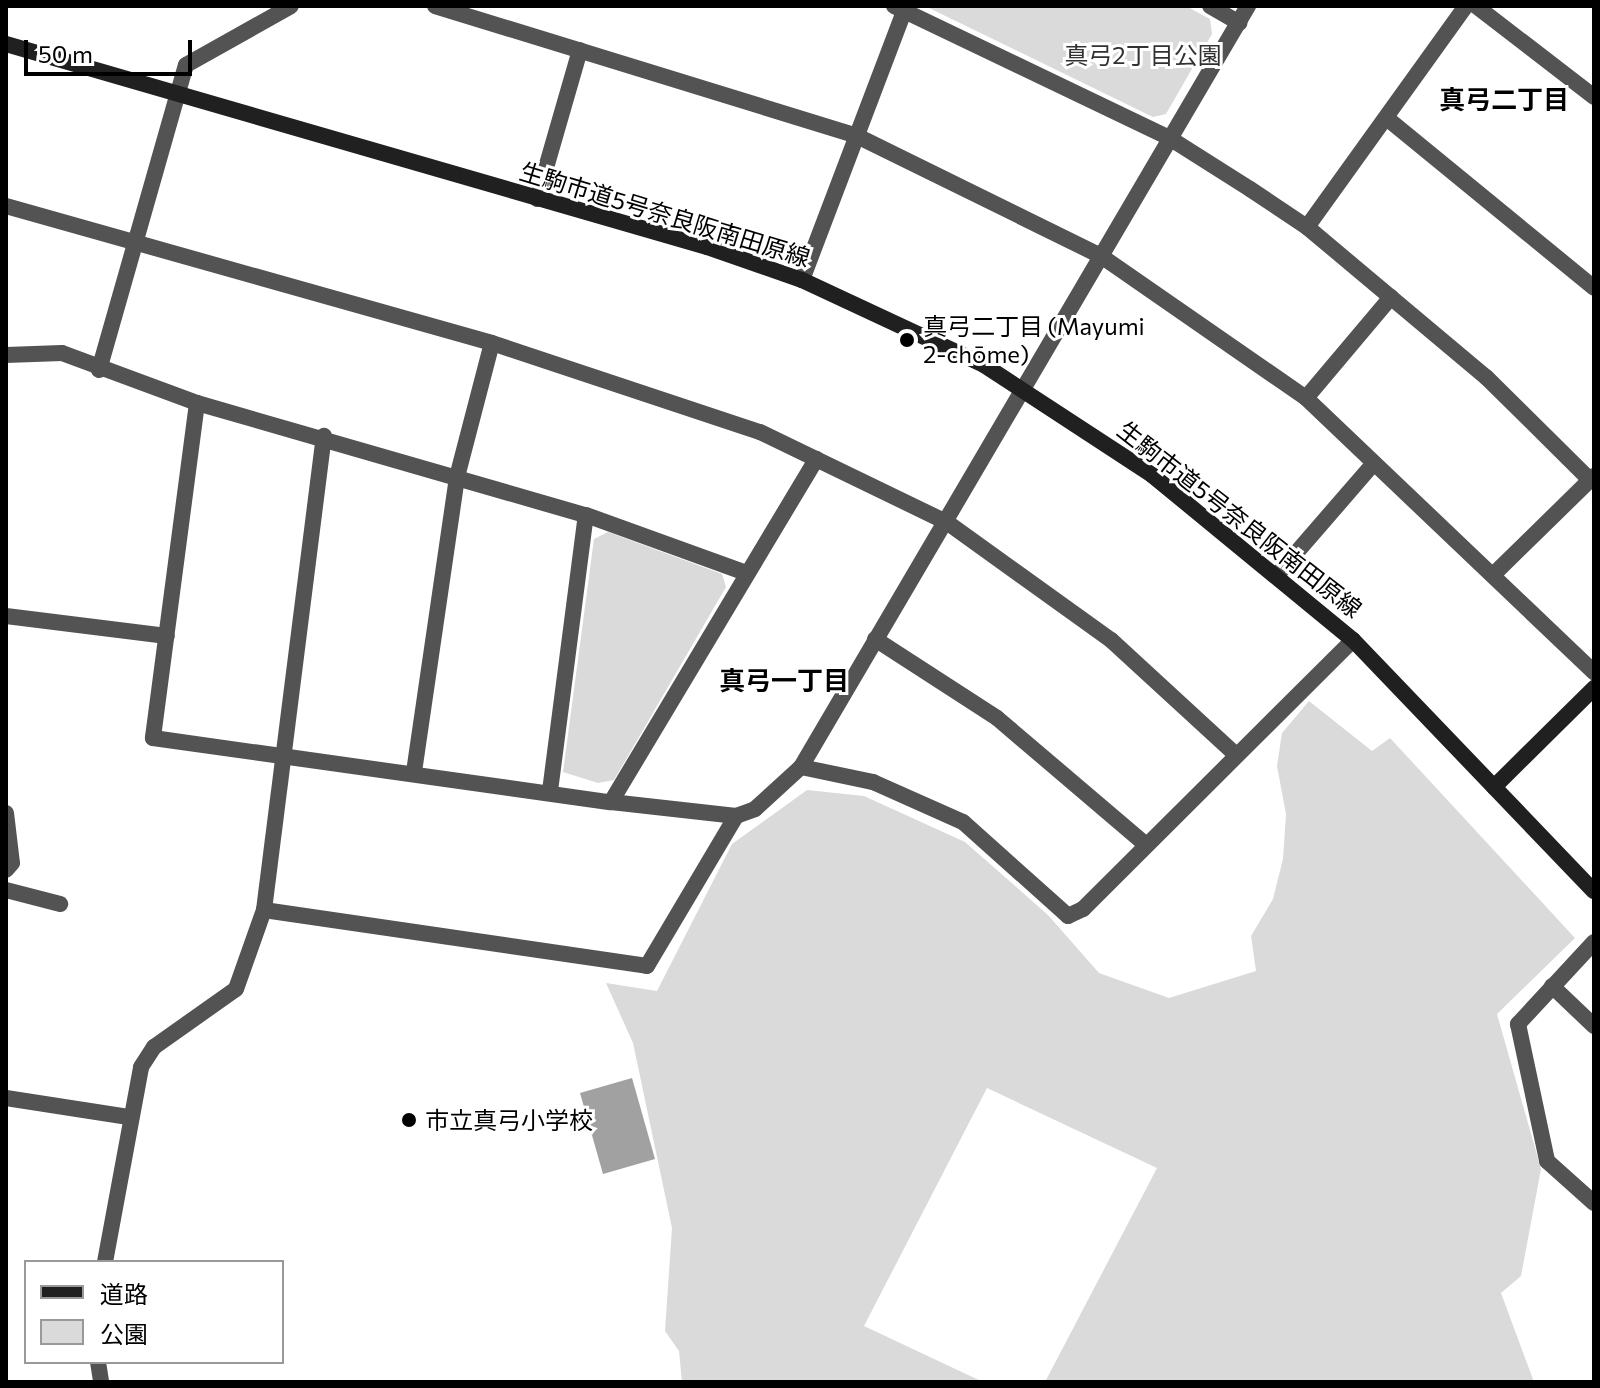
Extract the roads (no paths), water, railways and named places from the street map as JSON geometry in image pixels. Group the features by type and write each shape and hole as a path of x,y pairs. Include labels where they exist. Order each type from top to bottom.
{"street":[{"path":"99,370 186,65 291,6"},
{"path":"435,6 855,135 1101,256 1306,398 1594,672"},
{"path":"1210,6 1239,23"},
{"path":"197,403 153,738 286,753 611,802 736,816 755,809 801,767 875,639 948,523 1248,6"},
{"path":"1307,227 1389,120 1466,6"},
{"path":"1476,6 1594,97"},
{"path":"802,280 901,7 1171,139 1307,227 1486,377 1592,478 1494,574"},
{"name":"生駒市道5号奈良阪南田原線","path":"6,44 176,97 537,199 802,280 940,342 1025,390 1152,475 1277,575 1353,640 1594,891"},
{"path":"537,199 580,50"},
{"path":"1389,120 1594,288"},
{"path":"6,206 492,343 760,432 948,523 1111,640 1235,754"},
{"path":"1306,398 1391,297"},
{"path":"414,772 457,477 492,343"},
{"path":"6,355 62,353 99,370 197,403 324,436 586,515 746,573"},
{"path":"105,1260 129,1117 141,1067 154,1047 236,989 264,910 324,436"},
{"path":"611,802 816,459"},
{"path":"1277,575 1374,463"},
{"path":"550,791 586,515"},
{"path":"6,616 167,636"},
{"path":"875,639 997,718 1144,843"},
{"path":"801,767 873,782 963,822 1068,916 1083,909 1144,843 1353,640"},
{"path":"1494,787 1594,688"},
{"path":"6,813 12,863 6,870"},
{"path":"264,910 647,966 736,816"},
{"path":"6,890 60,904"},
{"path":"1594,942 1518,1024 1547,1161 1594,1203"},
{"path":"1552,986 1594,1026"},
{"path":"6,1098 129,1117"}],"place":[{"name":"真弓二丁目 (Mayumi 2-chōme)","path":"907,340"},
{"name":"市立真弓小学校","path":"409,1120"}],"district":[{"name":"真弓二丁目","path":"1504,99"},
{"name":"真弓一丁目","path":"784,680"}],"park label":[{"name":"真弓2丁目公園","path":"1143,55"}]}
